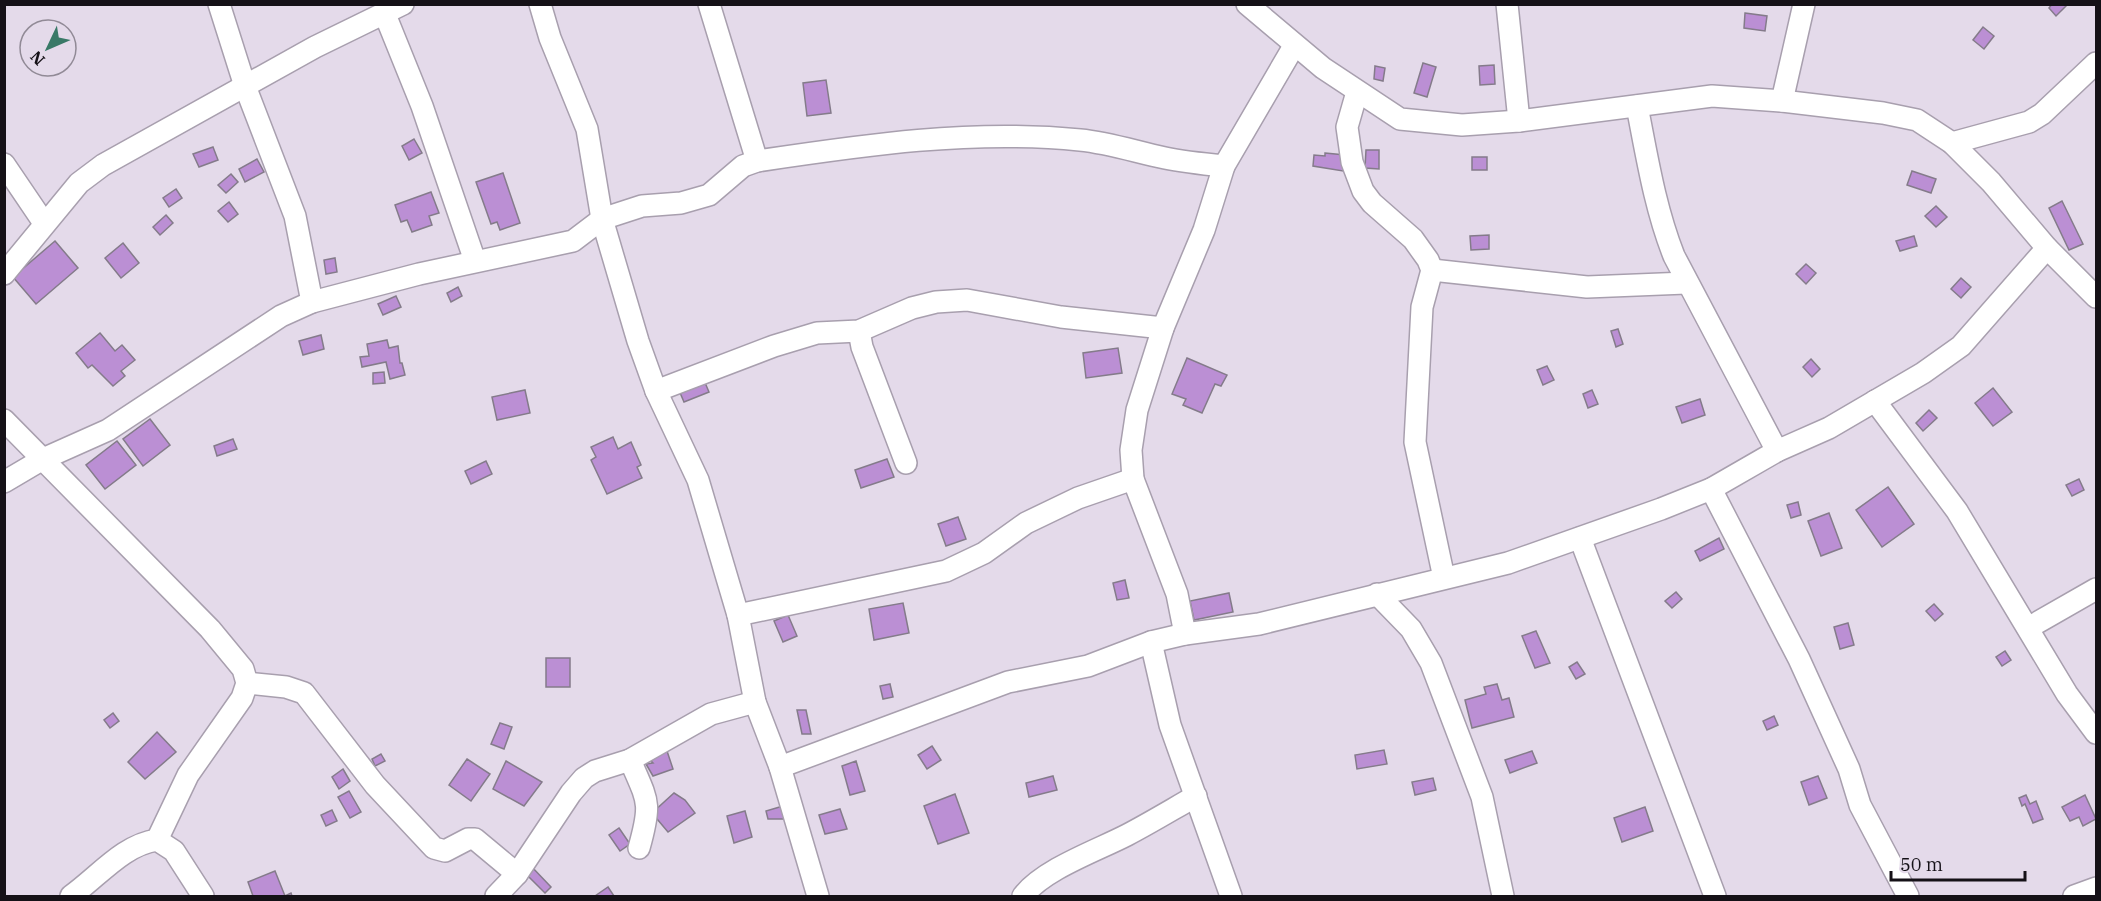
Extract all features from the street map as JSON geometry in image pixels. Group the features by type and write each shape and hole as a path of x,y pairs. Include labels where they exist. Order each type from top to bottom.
{"street":[{"path":"219,4 245,86 295,216 312,302"},
{"path":"540,4 550,38 587,129 602,219 638,341 656,391 698,480 738,615 755,702 780,767 818,897"},
{"path":"709,4 757,161"},
{"path":"1247,4 1294,46 1357,92 1400,119 1461,124 1519,121 1712,96 1782,101 1883,113 1917,120 1953,143 1991,182 2047,248 2097,297"},
{"path":"1507,4 1519,121"},
{"path":"1782,101 1804,4"},
{"path":"4,274 79,183 103,165 245,86 394,8 426,117 475,261"},
{"path":"1185,634 1178,594 1132,479 1131,450 1137,410 1163,328 1204,230 1224,166 1294,46"},
{"path":"1953,143 2029,122 2042,114 2097,63"},
{"path":"1357,92 1347,127 1352,162 1363,191 1371,203 1413,239 1428,260 1432,270 1422,307 1415,442 1444,578"},
{"path":"1637,106 1664,232 1686,283 1777,451"},
{"path":"4,482 43,459 108,430 281,316 312,302 475,261 573,241 602,219 642,206 681,203 708,195 743,166 757,161 905,141 1032,137 1112,144 1165,158 1224,166"},
{"path":"4,164 44,223"},
{"path":"780,767 1008,682 1088,666 1151,642 1185,634 1259,624 1508,563 1711,489 1777,451 1829,428 1923,373 1961,346 2047,248"},
{"path":"1432,270 1587,287 1686,283"},
{"path":"656,391 807,336 836,330 859,331 912,308 936,302 967,300 1061,317 1163,328"},
{"path":"859,331 862,347 906,463"},
{"path":"1875,401 1957,511 2067,694 2097,733"},
{"path":"4,420 121,542 210,629 243,669 247,683 242,698 188,775 157,840"},
{"path":"738,615 946,571 984,553 1026,523 1078,498 1132,479"},
{"path":"1711,489 1799,659 1849,769 1860,805 1908,897"},
{"path":"1580,538 1715,897"},
{"path":"2028,628 2097,589"},
{"path":"1377,594 1411,629 1431,663 1482,797 1503,897"},
{"path":"1151,642 1170,725 1230,897"},
{"path":"247,683 286,687 304,693 375,785 434,848 445,851 468,839 475,839 517,874"},
{"path":"497,896 517,874 571,793 584,778 596,771 630,760 711,714 755,702"},
{"path":"630,760 648,799 648,817 639,848"},
{"path":"1023,897 1029,889 1051,873 1130,834 1196,796"},
{"path":"71,897 129,849 144,842 157,840 174,851 203,897"},
{"path":"2074,897 2097,888"}],"building":[{"path":"2052,4 2066,6 2056,16 2049,8"},
{"path":"1745,13 1767,16 1765,31 1744,28"},
{"path":"1983,27 1994,36 1984,49 1973,40"},
{"path":"1423,63 1436,67 1427,97 1414,93"},
{"path":"1494,65 1495,84 1480,85 1479,66"},
{"path":"1375,66 1385,68 1383,81 1374,79"},
{"path":"826,80 831,113 807,116 803,83"},
{"path":"414,139 422,153 409,160 402,146"},
{"path":"213,147 218,160 199,167 193,154"},
{"path":"1366,150 1379,150 1379,169 1365,168"},
{"path":"1325,153 1345,155 1343,171 1313,166 1314,155 1325,156"},
{"path":"1472,157 1487,157 1487,170 1472,170"},
{"path":"257,159 264,172 245,182 239,169"},
{"path":"1912,171 1936,179 1931,193 1907,185"},
{"path":"503,173 520,223 500,230 497,222 491,224 476,182"},
{"path":"231,174 238,182 226,193 218,185"},
{"path":"176,189 182,198 169,207 163,198"},
{"path":"431,192 439,213 429,216 432,225 412,232 407,220 401,222 395,205"},
{"path":"2062,201 2083,244 2069,250 2049,208"},
{"path":"229,202 238,214 228,222 218,211"},
{"path":"1936,206 1947,217 1936,227 1925,216"},
{"path":"166,215 173,223 160,235 153,227"},
{"path":"1489,235 1489,249 1471,250 1470,236"},
{"path":"1914,236 1917,246 1900,251 1896,241"},
{"path":"55,241 78,268 36,304 13,277"},
{"path":"123,243 139,263 121,278 105,258"},
{"path":"335,258 337,272 326,274 324,260"},
{"path":"1806,264 1816,273 1806,284 1796,274"},
{"path":"1961,278 1971,287 1961,298 1951,289"},
{"path":"458,287 462,296 451,302 447,293"},
{"path":"396,296 401,307 383,315 378,304"},
{"path":"1618,329 1623,344 1616,347 1611,331"},
{"path":"100,333 115,351 122,345 135,360 121,371 125,376 113,386 92,365 88,368 76,353"},
{"path":"321,335 324,349 303,355 299,341"},
{"path":"387,340 389,348 398,346 400,363 402,363 405,375 390,379 386,362 362,367 360,357 369,356 367,344"},
{"path":"1118,348 1122,373 1086,378 1083,353"},
{"path":"1187,358 1227,375 1221,386 1215,384 1202,413 1183,405 1186,399 1172,394"},
{"path":"1811,359 1820,369 1812,377 1803,367"},
{"path":"1547,366 1554,380 1543,385 1537,370"},
{"path":"384,372 385,383 373,384 373,373"},
{"path":"703,378 709,392 684,402 678,388"},
{"path":"1993,388 2012,412 1993,426 1975,403"},
{"path":"525,390 530,413 497,420 492,397"},
{"path":"1592,390 1598,404 1588,408 1583,394"},
{"path":"1700,399 1705,415 1682,423 1676,407"},
{"path":"1929,410 1937,418 1923,431 1916,423"},
{"path":"150,419 170,445 143,466 123,439"},
{"path":"613,437 618,449 631,442 641,465 637,467 642,478 607,494 591,460 596,457 591,447"},
{"path":"233,439 237,449 217,456 214,446"},
{"path":"117,441 136,465 105,489 86,465"},
{"path":"887,459 894,477 861,488 855,470"},
{"path":"486,461 492,474 471,484 465,471"},
{"path":"2079,479 2084,490 2072,496 2066,485"},
{"path":"1888,487 1914,524 1882,547 1856,510"},
{"path":"1798,502 1801,515 1791,518 1787,505"},
{"path":"1829,513 1842,548 1821,556 1808,521"},
{"path":"958,517 966,539 946,546 938,524"},
{"path":"1719,538 1724,549 1700,561 1695,551"},
{"path":"1125,580 1129,598 1117,600 1113,583"},
{"path":"1676,592 1682,599 1672,608 1665,601"},
{"path":"1229,593 1233,612 1194,620 1190,601"},
{"path":"903,603 909,633 874,640 869,609"},
{"path":"1934,604 1943,614 1935,621 1926,611"},
{"path":"788,615 797,636 783,642 774,621"},
{"path":"1848,623 1854,645 1840,649 1834,627"},
{"path":"1536,631 1550,663 1535,668 1522,636"},
{"path":"2005,651 2011,660 2002,666 1996,657"},
{"path":"546,658 570,658 570,687 546,687"},
{"path":"1577,662 1585,674 1576,679 1569,667"},
{"path":"890,684 893,697 883,699 880,686"},
{"path":"1497,684 1502,700 1509,698 1514,717 1472,728 1465,700 1486,694 1484,687"},
{"path":"797,710 806,710 811,734 802,734"},
{"path":"113,713 119,721 110,728 104,720"},
{"path":"1774,716 1778,725 1767,730 1763,721"},
{"path":"500,723 512,727 504,749 491,744"},
{"path":"157,732 176,752 145,779 128,762"},
{"path":"932,746 941,760 927,769 918,755"},
{"path":"1384,750 1387,764 1357,769 1355,755"},
{"path":"667,751 673,769 653,776 646,764 653,763 647,757 651,752"},
{"path":"1532,751 1537,763 1510,773 1505,760"},
{"path":"381,754 385,761 375,766 372,759"},
{"path":"467,759 490,774 471,801 449,785"},
{"path":"506,761 542,782 524,806 493,789"},
{"path":"856,761 865,791 850,795 842,766"},
{"path":"343,769 350,781 339,789 332,777"},
{"path":"1053,776 1057,790 1029,797 1026,783"},
{"path":"1818,776 1827,798 1809,805 1801,782"},
{"path":"1433,778 1436,790 1415,795 1412,782"},
{"path":"349,791 361,812 350,818 338,797"},
{"path":"674,793 685,800 695,813 668,832 652,813"},
{"path":"955,794 969,833 938,844 924,806"},
{"path":"2026,795 2030,804 2036,801 2043,819 2033,823 2025,804 2022,806 2019,798"},
{"path":"2085,795 2096,819 2083,826 2079,817 2070,821 2062,807"},
{"path":"783,806 785,819 768,819 766,811"},
{"path":"1645,807 1653,831 1622,842 1614,818"},
{"path":"840,809 847,829 825,834 819,815"},
{"path":"332,810 337,821 326,826 321,815"},
{"path":"745,811 752,837 734,843 727,816"},
{"path":"619,828 630,844 620,851 609,835"},
{"path":"530,865 551,887 545,893 523,871"},
{"path":"275,871 285,896 253,896 248,882"},
{"path":"608,887 614,896 595,896"}]}
